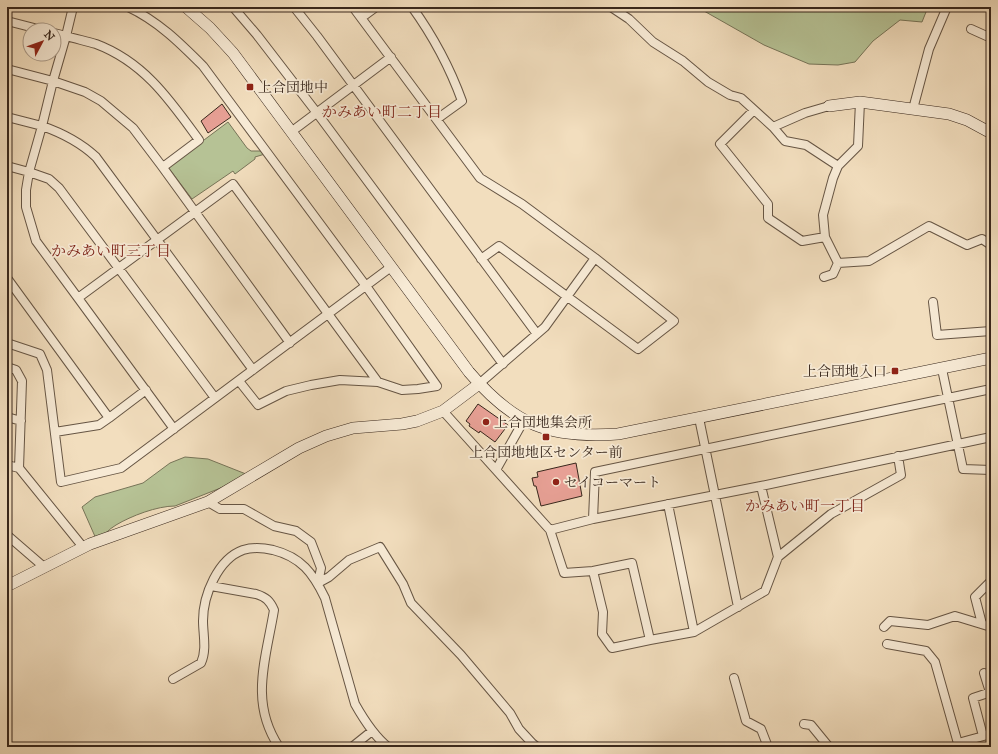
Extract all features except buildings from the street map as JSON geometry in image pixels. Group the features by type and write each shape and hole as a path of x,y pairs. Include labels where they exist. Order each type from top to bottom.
{"street":[{"path":"73,7 29,172 26,190 26,207 36,241 174,429"},
{"path":"128,7 161,26 203,66 366,286 437,386 402,390 378,382 340,380 286,391 258,405 239,381"},
{"path":"186,7 210,28 233,54 458,358 479,384 505,408 540,428 560,433 601,436 632,432 991,358"},
{"path":"232,7 257,35 317,113 503,364"},
{"path":"294,7 354,85 537,334"},
{"path":"353,7 480,178 522,204 595,258 674,321 638,349 499,246 482,259"},
{"path":"361,18 376,7"},
{"path":"412,7 435,43 453,77 462,101 437,119"},
{"path":"611,7 629,18 653,42 683,61 708,82 730,95 741,98 786,141 806,145 838,166"},
{"path":"914,109 929,49 947,7"},
{"path":"7,21 22,25"},
{"path":"971,29 991,38"},
{"path":"62,35 96,45 124,58 154,82 171,101 198,140 163,167"},
{"path":"291,132 391,57"},
{"path":"7,69 53,81 85,92 101,101 133,128 163,167 290,343"},
{"path":"773,127 806,113 829,106 860,102 949,114 967,120 991,134"},
{"path":"838,263 825,238 823,215 833,178 838,166 858,146 860,102"},
{"path":"754,110 720,144 768,204 768,218 802,241 825,238"},
{"path":"7,117 57,131 85,146 96,157 253,370"},
{"path":"7,166 49,178 59,188 215,398"},
{"path":"78,298 233,184 378,382"},
{"path":"838,263 869,262 929,226 967,245 982,238 991,245"},
{"path":"7,586 83,547 208,502 299,448 326,436 353,428 402,424 417,421 443,410 479,384 545,327 595,258"},
{"path":"824,277 833,274 838,263"},
{"path":"7,343 40,354 47,370 61,482 121,468 391,267"},
{"path":"7,278 109,418"},
{"path":"933,302 937,335 991,331"},
{"path":"7,367 16,370 22,381 19,468"},
{"path":"942,369 964,469 991,470"},
{"path":"593,519 595,472 991,389"},
{"path":"55,432 99,425 146,390"},
{"path":"443,410 550,530 564,573 593,570 632,563 650,640"},
{"path":"7,417 21,421"},
{"path":"699,418 738,607"},
{"path":"496,470 524,420"},
{"path":"550,530 593,519 761,486 991,437"},
{"path":"593,570 603,612 602,634 612,648 694,632 765,591 778,557 831,514 901,475 898,456"},
{"path":"7,465 19,468 83,547"},
{"path":"761,486 778,557"},
{"path":"208,502 220,509 244,509 274,526 296,531 311,542 321,568 318,583"},
{"path":"668,504 694,632"},
{"path":"7,535 44,567"},
{"path":"173,680 201,663 203,658 203,620 206,602 211,586 225,562 243,550 253,548 266,549 289,555 311,572 318,583 325,598 355,704 372,731 388,747"},
{"path":"318,583 329,577 349,560 380,548 403,584 411,603 461,655 510,713 519,729 537,747"},
{"path":"982,624 976,597 991,581"},
{"path":"211,586 263,596 271,604 274,610 264,661 261,687 267,725 279,747"},
{"path":"884,627 890,621 928,625 955,616 991,627"},
{"path":"887,644 926,651 935,662 958,745 987,735 973,698 990,692 984,673"},
{"path":"734,678 746,721 761,729 768,747"},
{"path":"804,724 811,725 829,747"},
{"path":"352,747 372,731"}],"green space":[{"path":"697,7 928,7 922,22 900,20 873,41 855,62 838,65 809,64 764,45"},
{"path":"228,122 247,148 251,151 262,151 265,154 255,157 255,159 235,174 233,171 192,199 168,167"},
{"path":"185,457 208,459 251,476 175,506 168,506 137,515 113,527 97,541 82,507 95,497 143,483 170,463"}],"place":[{"name":"上合団地中","path":"250,87"},
{"name":"上合団地入口","path":"895,371"},
{"name":"上合団地集会所","path":"486,422"},
{"name":"上合団地地区センター前","path":"546,437"},
{"name":"セイコーマート","path":"556,482"}],"district":[{"name":"かみあい町二丁目","path":"382,112"},
{"name":"かみあい町三丁目","path":"111,251"},
{"name":"かみあい町一丁目","path":"805,506"}]}
